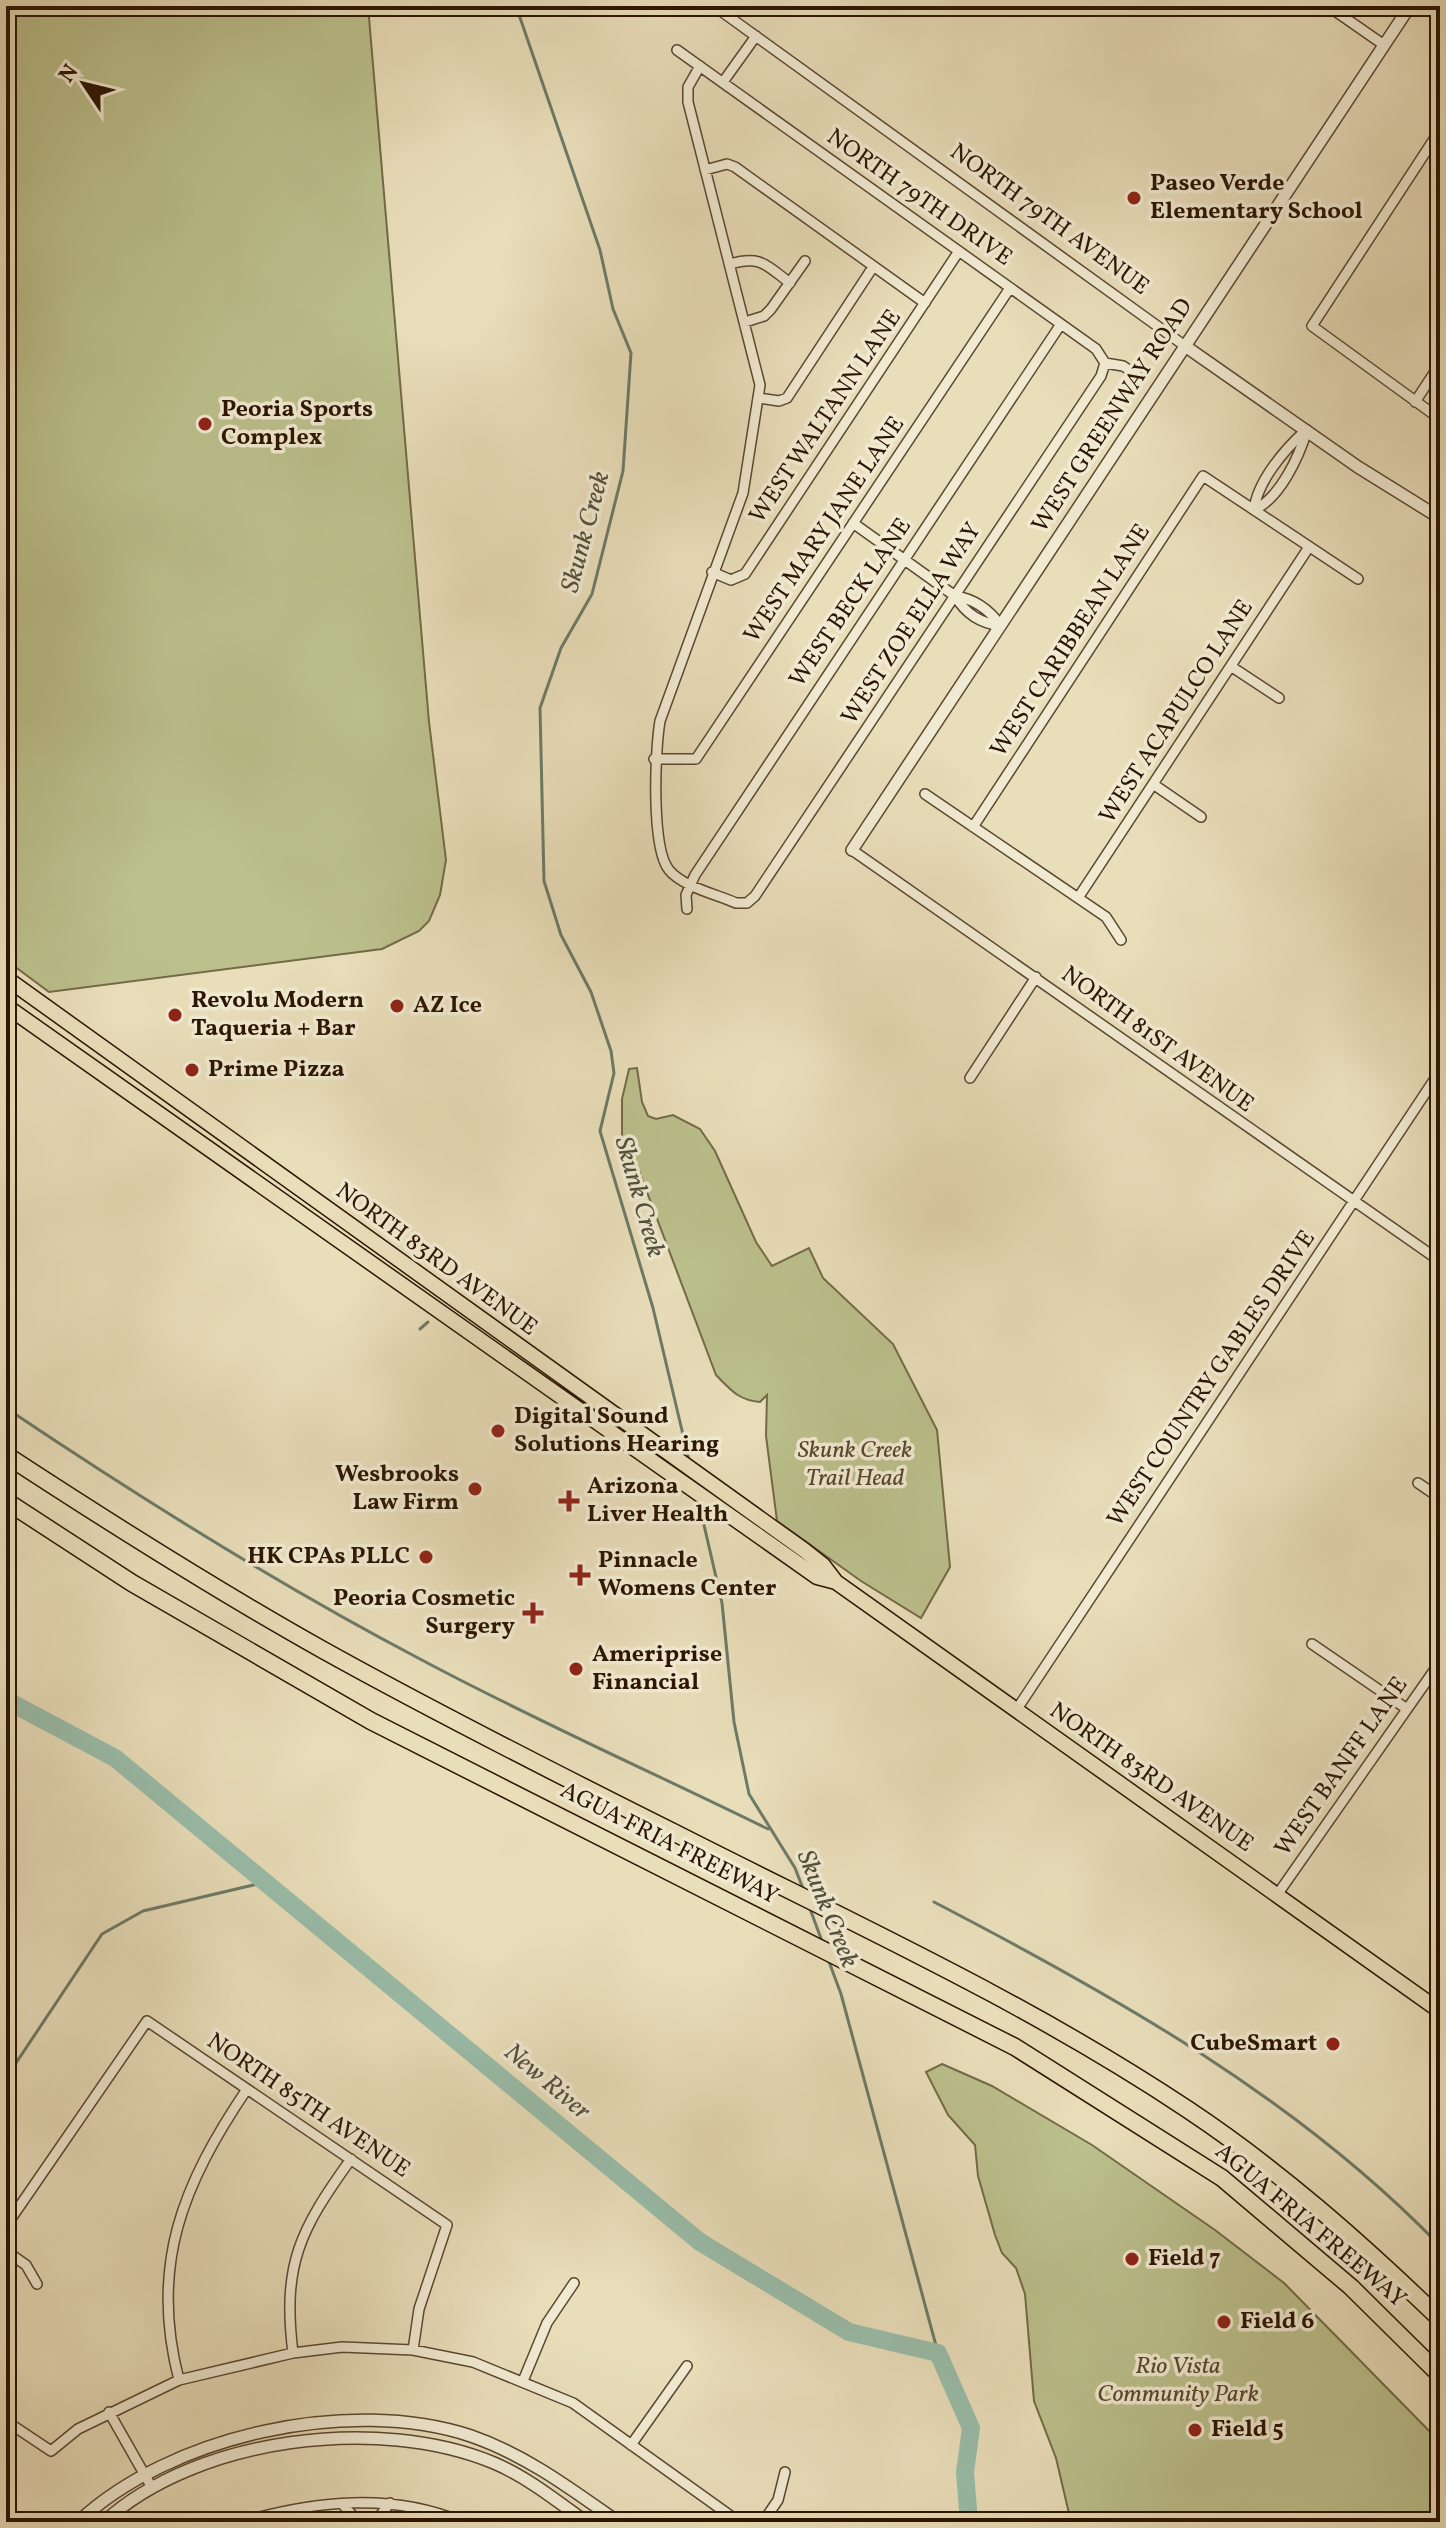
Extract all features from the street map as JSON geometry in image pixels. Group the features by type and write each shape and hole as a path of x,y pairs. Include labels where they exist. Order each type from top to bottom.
{"highway":[{"name":"AGUA FRIA FREEWAY","path":"6,1455 132,1537 324,1651 676,1834 896,1942 1085,2045 1189,2110 1286,2181 1367,2249 1440,2319"},
{"name":"AGUA FRIA FREEWAY","path":"6,1501 132,1583 371,1721 1015,2047 1222,2178 1351,2287 1440,2375"}],"main road":[{"name":"NORTH 83RD AVENUE","path":"6,978 804,1550 823,1565 836,1582"},
{"name":"NORTH 83RD AVENUE","path":"6,1006 806,1570 836,1582 1440,2011"}],"street":[{"name":"NORTH 79TH AVENUE","path":"714,6 1185,346 1440,518"},
{"path":"1328,6 1384,45"},
{"name":"WEST GREENWAY ROAD","path":"852,850 1410,6"},
{"path":"723,82 756,36"},
{"name":"NORTH 79TH DRIVE","path":"677,50 1096,349 1105,363 1123,366 1137,375"},
{"path":"690,884 674,875 665,863 654,759 664,703 743,493 760,375 688,102 688,87 700,66"},
{"path":"1440,130 1312,326 1440,419"},
{"path":"705,170 727,164 735,167 925,303"},
{"name":"WEST WALTANN LANE","path":"712,572 731,580 745,574 959,251"},
{"path":"730,264 751,258 760,260 790,283"},
{"path":"745,322 764,316 805,261"},
{"path":"759,398 779,401 787,398 873,267"},
{"name":"WEST MARY JANE LANE","path":"654,759 696,759 1010,288"},
{"name":"WEST BECK LANE","path":"687,909 685,902 690,884 1061,324"},
{"name":"WEST ZOE ELLA WAY","path":"690,884 736,903 747,903 1101,376 1105,363"},
{"path":"1415,402 1440,364"},
{"path":"1307,430 1289,445 1255,497 1254,510 1358,579"},
{"name":"WEST CARIBBEAN LANE","path":"973,827 1203,476 1254,510"},
{"path":"853,523 955,596 971,599 991,613 1001,626"},
{"name":"WEST ACAPULCO LANE","path":"1078,898 1309,547"},
{"path":"1232,667 1279,698"},
{"path":"1153,784 1201,817"},
{"path":"925,794 1106,917 1121,940"},
{"name":"NORTH 81ST AVENUE","path":"852,850 1440,1261"},
{"path":"970,1078 1036,977"},
{"name":"WEST COUNTRY GABLES DRIVE","path":"1017,1709 1440,1071"},
{"path":"1418,1483 1440,1498"},
{"path":"1312,1644 1407,1709"},
{"name":"WEST BANFF LANE","path":"1277,1895 1440,1662"},
{"name":"NORTH 85TH AVENUE","path":"6,2226 147,2021 447,2225 419,2309 413,2350"},
{"path":"179,2380 166,2306 167,2268 175,2232 214,2138 247,2089"},
{"path":"293,2353 288,2311 295,2254 316,2208 351,2159"},
{"path":"6,2251 26,2265 37,2284"},
{"path":"523,2381 547,2323 574,2283"},
{"path":"6,2421 51,2451 78,2429 179,2380 293,2353 342,2347 413,2350 473,2362 573,2403 739,2522"},
{"path":"631,2445 687,2366"},
{"path":"109,2412 151,2486"},
{"path":"78,2522 144,2472 206,2448 288,2428 352,2420 395,2420 471,2436 547,2472 618,2522"},
{"path":"104,2522 151,2486 205,2464 293,2445 387,2437 450,2449 496,2464 586,2522"},
{"path":"763,2522 778,2500 785,2472"},
{"path":"375,2522 390,2503"},
{"path":"241,2522 342,2504 390,2503 407,2504 462,2522"},
{"path":"342,2504 359,2522"}],"green space":[{"name":"Peoria Sports Complex","path":"6,6 368,6 429,722 446,860 440,895 429,921 419,931 382,949 49,992 6,960"},
{"name":"Skunk Creek Trail Head","path":"637,1068 642,1102 648,1116 656,1119 673,1115 700,1129 715,1151 756,1242 772,1266 809,1248 823,1278 893,1344 937,1430 950,1567 921,1618 861,1581 777,1521 766,1436 767,1395 760,1402 746,1399 716,1375 639,1171 622,1140 622,1099 629,1069"},
{"name":"Rio Vista Community Park","path":"942,2064 992,2086 1092,2145 1215,2230 1284,2283 1440,2442 1440,2522 1071,2522 1056,2458 1034,2401 1025,2294 1016,2268 1002,2253 995,2235 978,2176 975,2145 948,2115 926,2072"}],"waterway":[{"name":"Skunk Creek","path":"516,6 600,250 613,309 631,353 623,471 592,594 561,648 540,708 544,881 561,935 591,992 611,1051 614,1073 600,1131 653,1308 689,1460"},
{"path":"420,1329 428,1322"},
{"path":"6,1408 107,1475 314,1601 506,1703 768,1829"},
{"name":"Skunk Creek","path":"698,1499 722,1603 734,1722 749,1794 795,1868 804,1891"},
{"name":"New River","path":"6,1700 115,1758 700,2242 849,2332 938,2353 971,2428 965,2472 969,2522"},
{"path":"6,2078 102,1934 143,1911 266,1882"},
{"path":"934,1902 1136,2013 1265,2097 1385,2193 1440,2246"},
{"name":"Skunk Creek","path":"809,1906 823,1944"},
{"name":"Skunk Creek","path":"828,1959 841,1994 938,2353"}],"place":[{"name":"Paseo Verde Elementary School","path":"1134,198"},
{"name":"Peoria Sports Complex","path":"205,424"},
{"name":"AZ Ice","path":"397,1006"},
{"name":"Revolu Modern Taqueria + Bar","path":"175,1015"},
{"name":"Prime Pizza","path":"192,1070"},
{"name":"Digital Sound Solutions Hearing","path":"498,1431"},
{"name":"Wesbrooks Law Firm","path":"475,1489"},
{"name":"Arizona Liver Health","path":"569,1501"},
{"name":"HK CPAs PLLC","path":"426,1557"},
{"name":"Pinnacle Womens Center","path":"580,1575"},
{"name":"Peoria Cosmetic Surgery","path":"533,1613"},
{"name":"Ameriprise Financial","path":"576,1669"},
{"name":"CubeSmart","path":"1333,2044"},
{"name":"Field 7","path":"1132,2259"},
{"name":"Field 6","path":"1224,2322"},
{"name":"Field 5","path":"1195,2430"}]}
